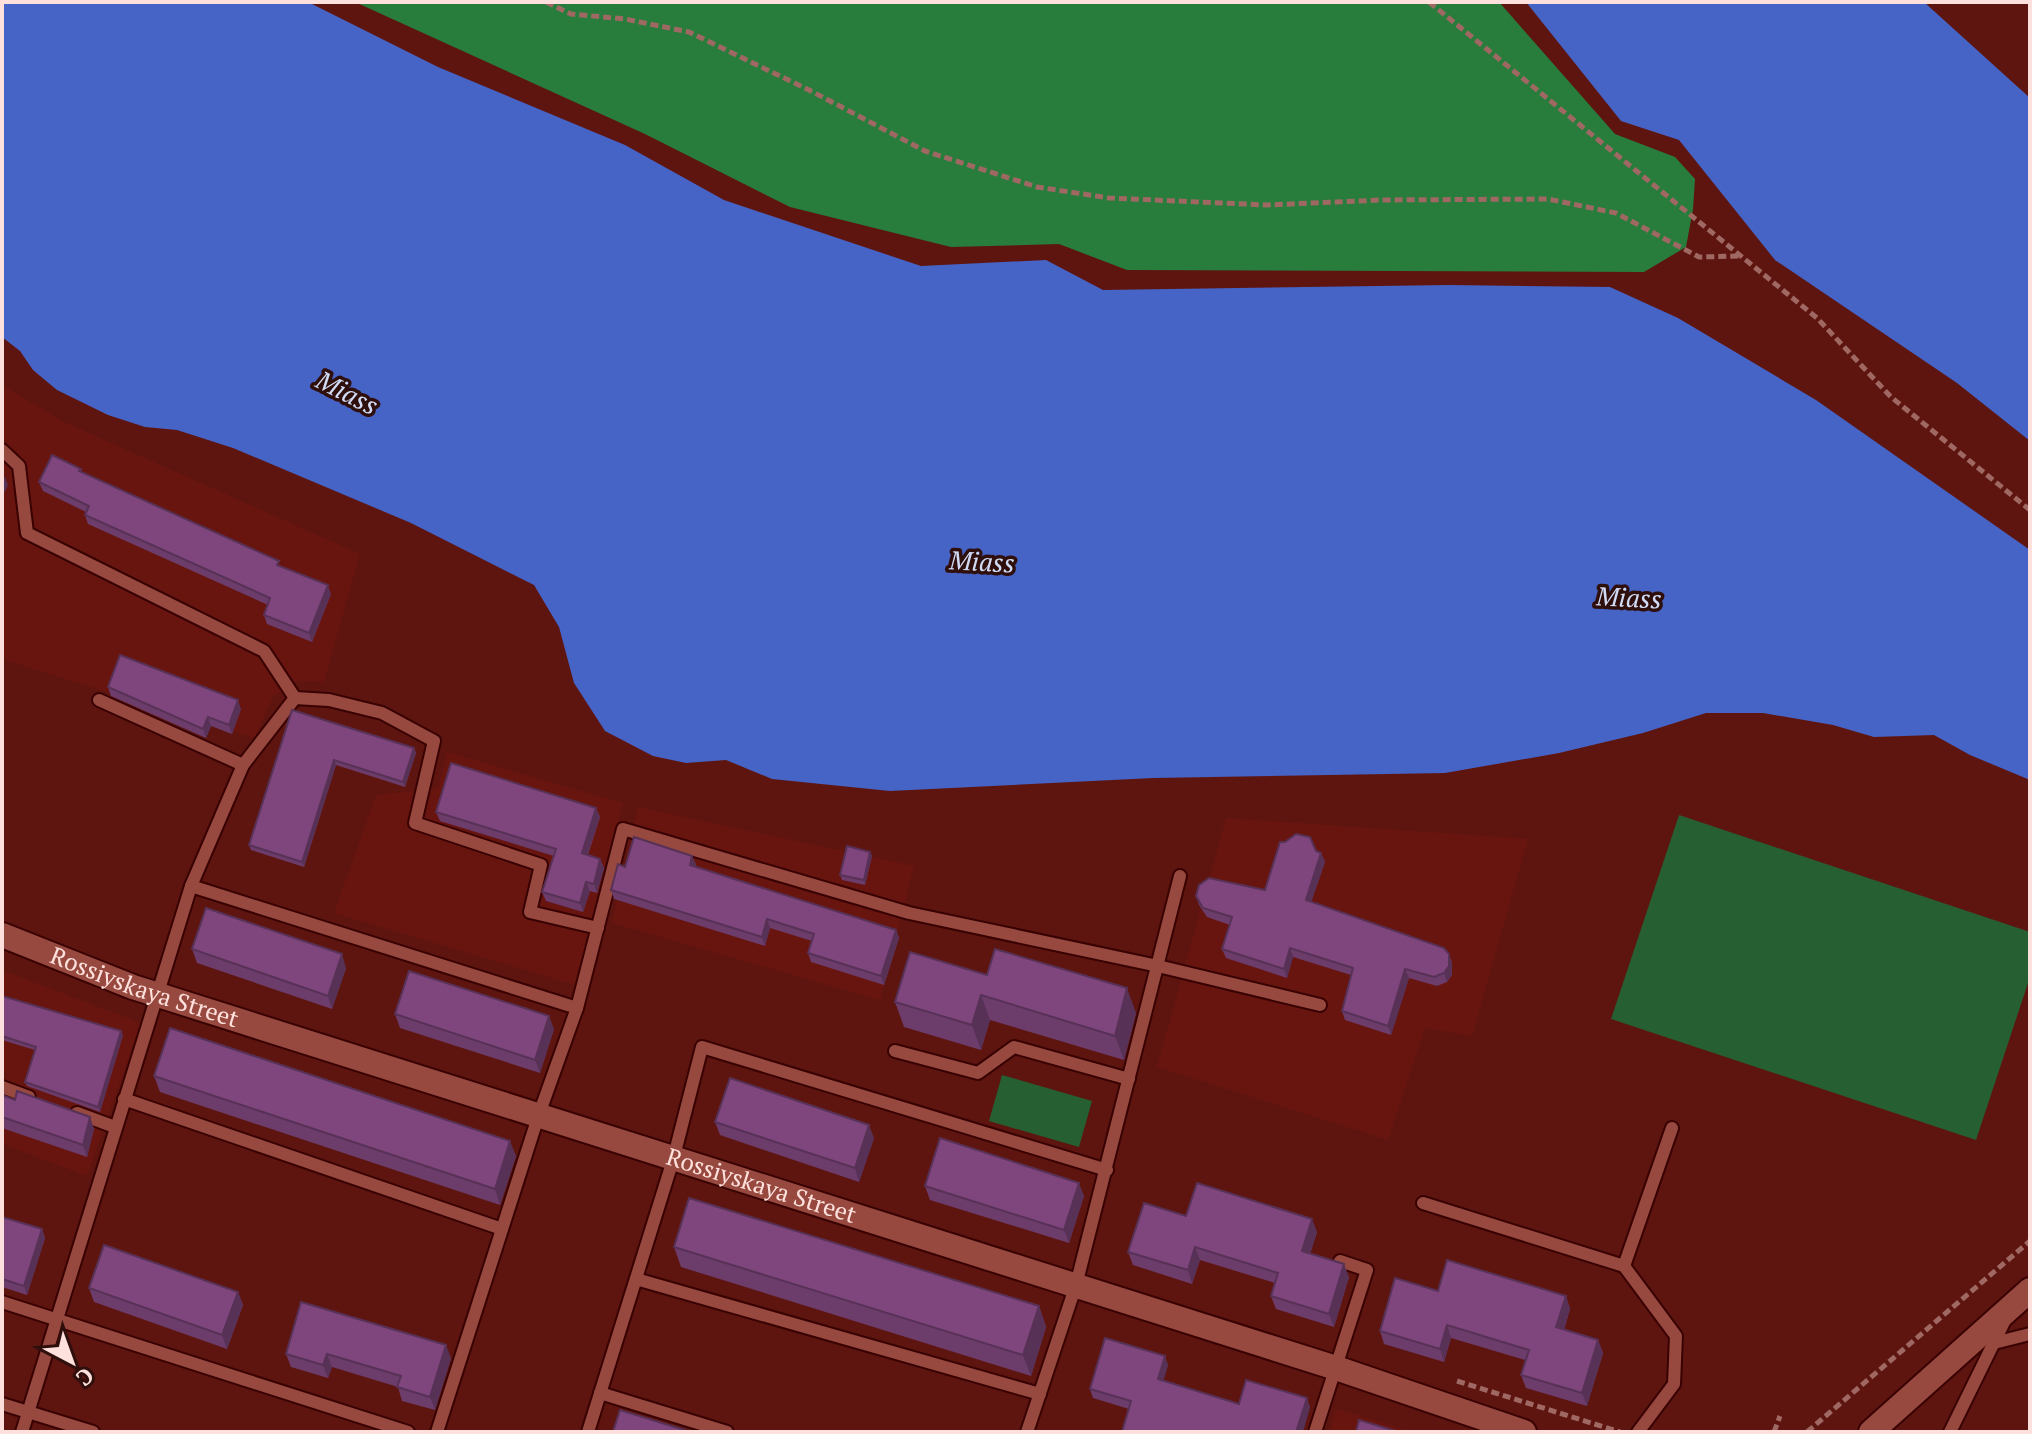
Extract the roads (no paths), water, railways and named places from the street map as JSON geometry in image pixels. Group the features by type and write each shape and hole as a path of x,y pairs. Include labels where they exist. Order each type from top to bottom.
{"main road":[{"name":"Rossiyskaya Street","path":"2,935 156,994 1336,1368 1491,1427 1524,1432"},
{"path":"1871,1432 2021,1298"}],"lane":[{"path":"2,450 19,466 27,533 264,651 295,698"},
{"path":"22,1432 191,886 243,765 295,698"},
{"path":"295,698 329,700 382,713 434,741 415,823 541,865 530,912 598,928"},
{"path":"99,700 243,765"},
{"path":"437,1432 538,1117 577,1008 623,829 909,913 1158,966 1320,1005"},
{"path":"1027,1432 1076,1285 1180,876"},
{"path":"191,886 577,1008"},
{"path":"588,1432 673,1160 702,1047 1107,1170"},
{"path":"895,1051 978,1073 1014,1047 1129,1079"},
{"path":"2,1087 41,1101"},
{"path":"124,1099 502,1229"},
{"path":"67,1110 115,1127"},
{"path":"1624,1266 1672,1128"},
{"path":"1423,1203 1624,1266 1676,1336 1674,1384 1638,1432"},
{"path":"1315,1432 1367,1270 1340,1261"},
{"path":"636,1279 1040,1394"},
{"path":"1950,1432 1994,1343 2021,1298"},
{"path":"2,1302 408,1432"},
{"path":"1994,1343 2030,1334"},
{"path":"600,1393 727,1432"},
{"path":"2,1404 93,1432"}],"water":[{"name":"Miass","path":"2,2 308,2 438,67 625,145 724,200 921,266 1046,260 1103,290 1449,285 1610,287 1678,318 1816,400 2030,550 2030,780 1970,755 1934,735 1874,737 1833,725 1763,713 1706,713 1643,733 1559,753 1445,773 1153,778 890,791 772,779 726,760 686,763 653,756 605,731 574,683 559,627 534,585 411,523 233,448 177,430 145,427 108,415 57,390 33,370 20,351 2,337"},
{"path":"1526,2 1924,2 2030,98 2030,441 1957,383 1775,260 1679,140 1621,121"}]}
